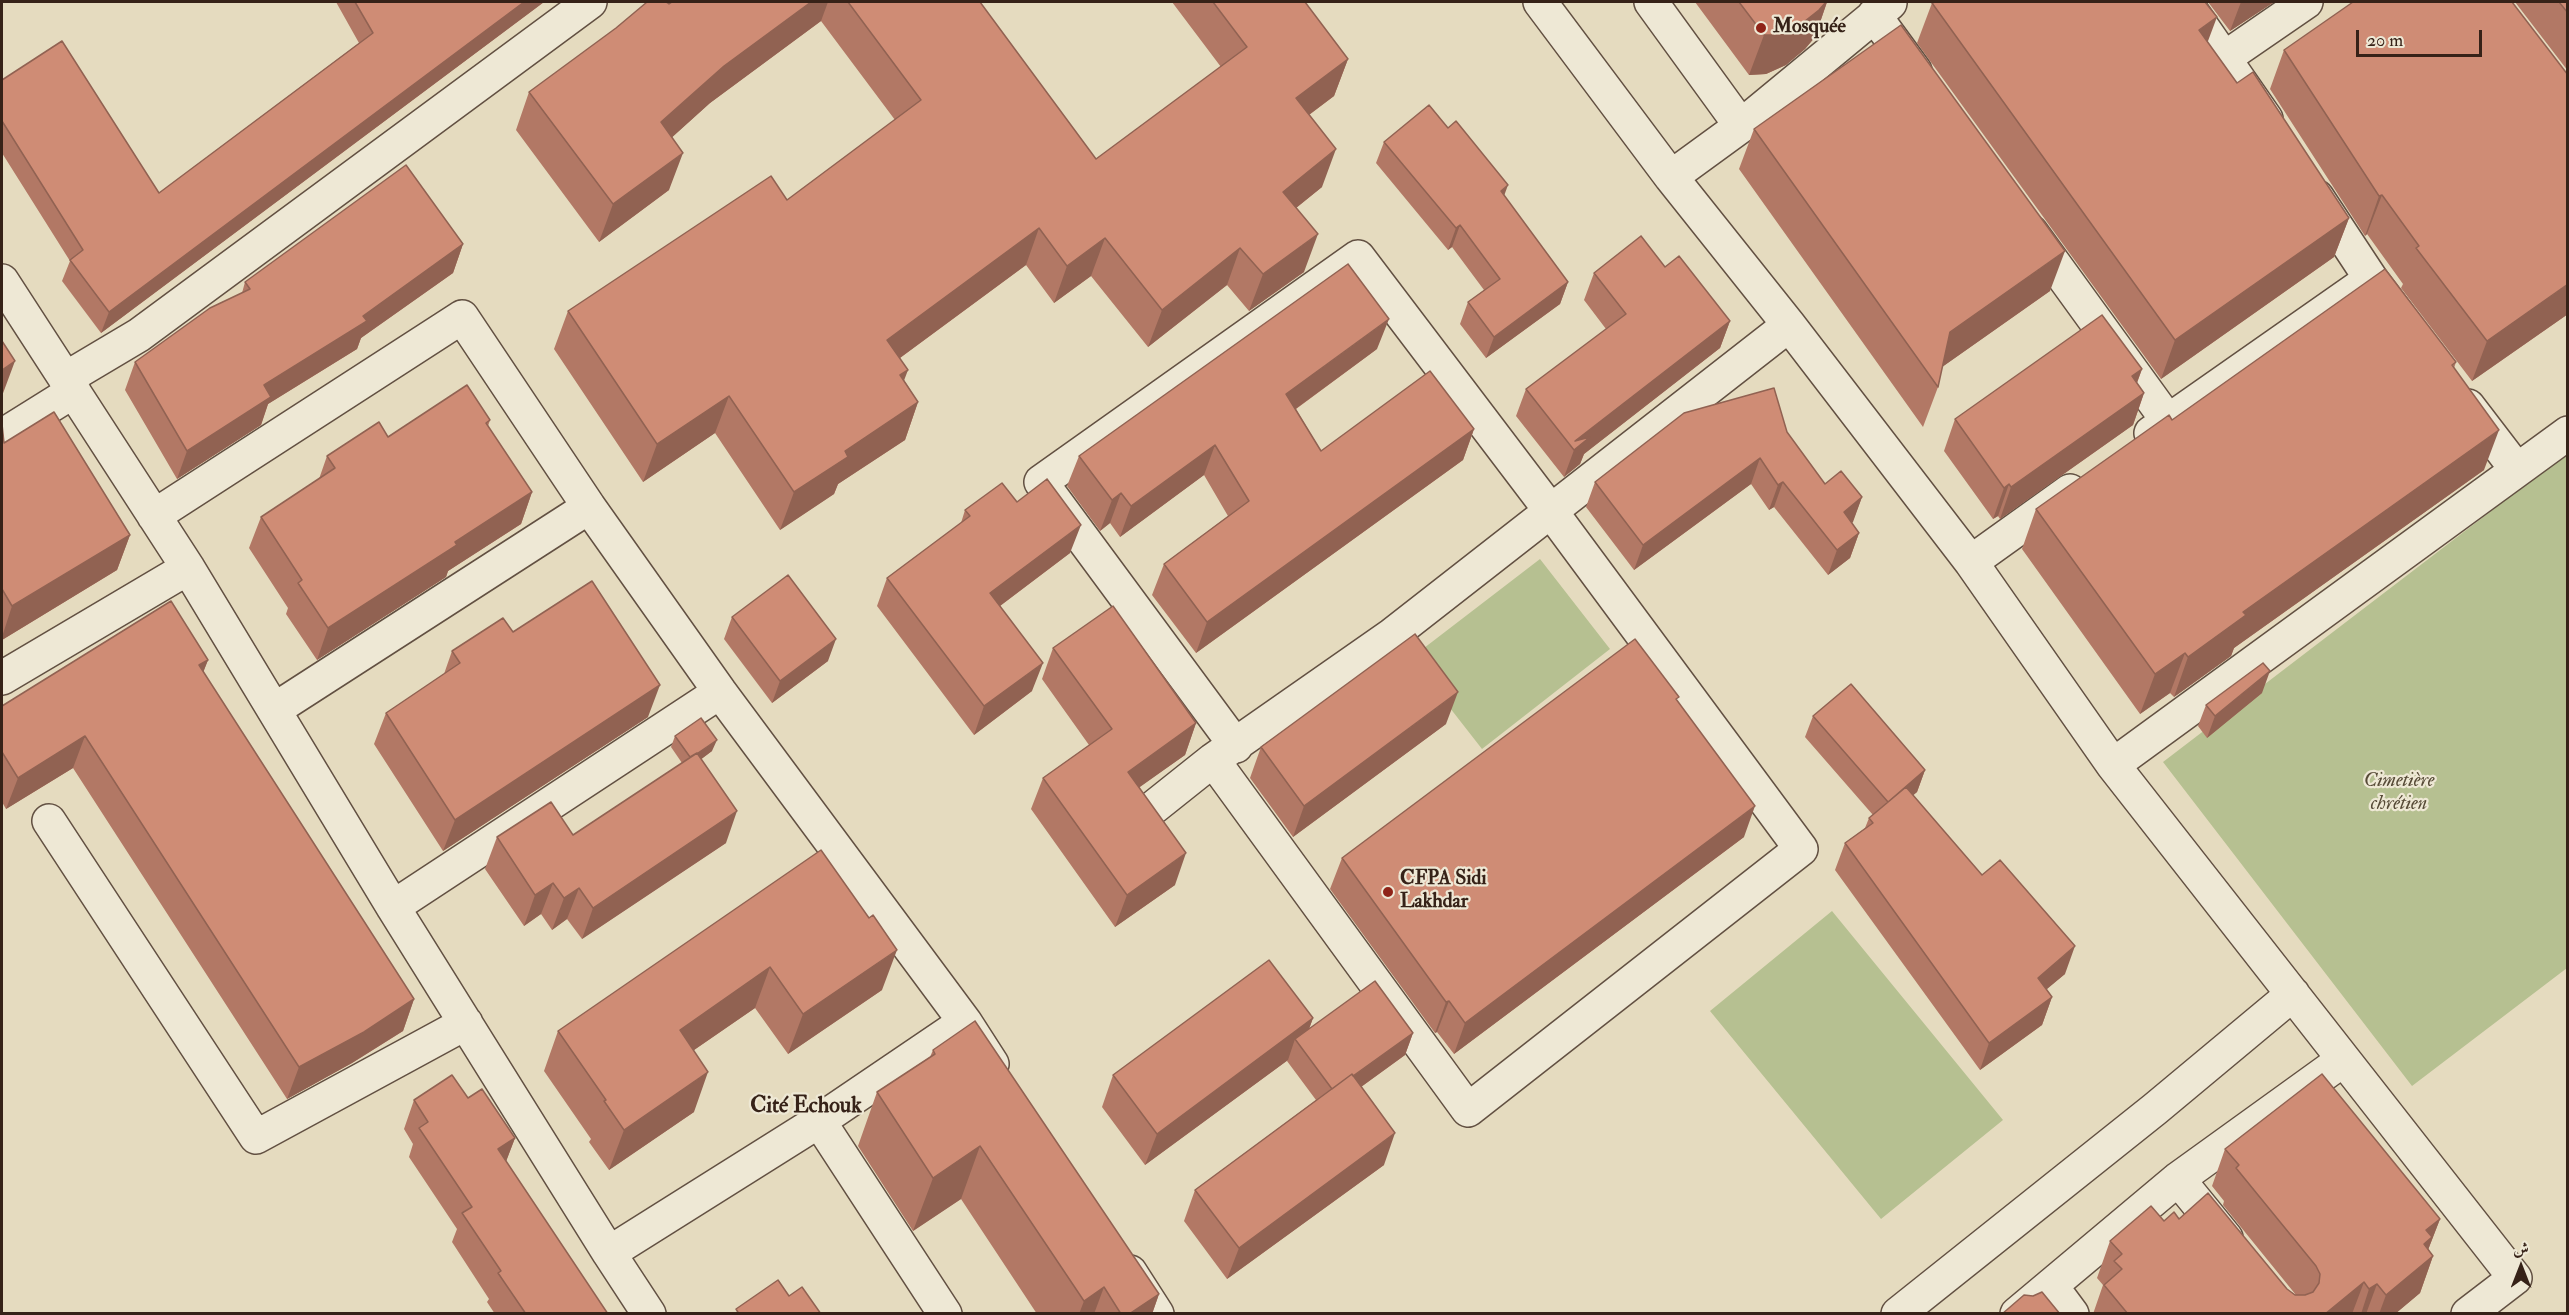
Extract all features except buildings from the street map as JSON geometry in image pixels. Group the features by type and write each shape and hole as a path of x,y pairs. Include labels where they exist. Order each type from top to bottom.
{"street":[{"path":"2,436 590,2"},
{"path":"1540,2 1671,177 1789,325 1971,562 2113,765 2515,1278 2468,1314"},
{"path":"1652,2 1741,126"},
{"path":"2185,2 2226,57 2282,144"},
{"path":"2226,57 2306,2"},
{"path":"1671,177 1741,126 1883,8 1930,92"},
{"path":"2301,173 2371,279 2420,343"},
{"path":"2014,208 2168,421"},
{"path":"1358,257 1550,510 1801,849 1468,1110 1224,753 1041,482 1358,257"},
{"path":"2130,448 2371,279"},
{"path":"2,282 188,568 393,907 609,1253 650,1314"},
{"path":"154,516 462,317 590,507 720,692 965,1022 1010,1090"},
{"path":"1154,807 1224,753 1392,635 1789,325"},
{"path":"2447,379 2517,470"},
{"path":"2113,765 2568,433"},
{"path":"1971,562 2093,475"},
{"path":"274,710 590,507"},
{"path":"2,678 188,568"},
{"path":"393,907 720,692"},
{"path":"49,821 256,1137 466,1023"},
{"path":"1898,1314 2155,1109 2293,994"},
{"path":"609,1253 819,1120 965,1022"},
{"path":"2017,1314 2178,1179 2343,1060"},
{"path":"819,1120 945,1314"},
{"path":"2178,1179 2244,1260"},
{"path":"1112,1245 1157,1314"},
{"path":"2052,1287 2072,1314"}],"green space":[{"name":"Cimetière chrétien","path":"2567,453 2567,968 2412,1086 2163,762"},
{"path":"1540,559 1610,649 1482,749 1411,658"},
{"path":"1832,911 2003,1120 1881,1219 1710,1011"}],"place":[{"name":"Mosquée","path":"1761,28"},
{"name":"CFPA Sidi Lakhdar","path":"1388,892"}],"district":[{"name":"Cité Echouk","path":"806,1107"}]}
